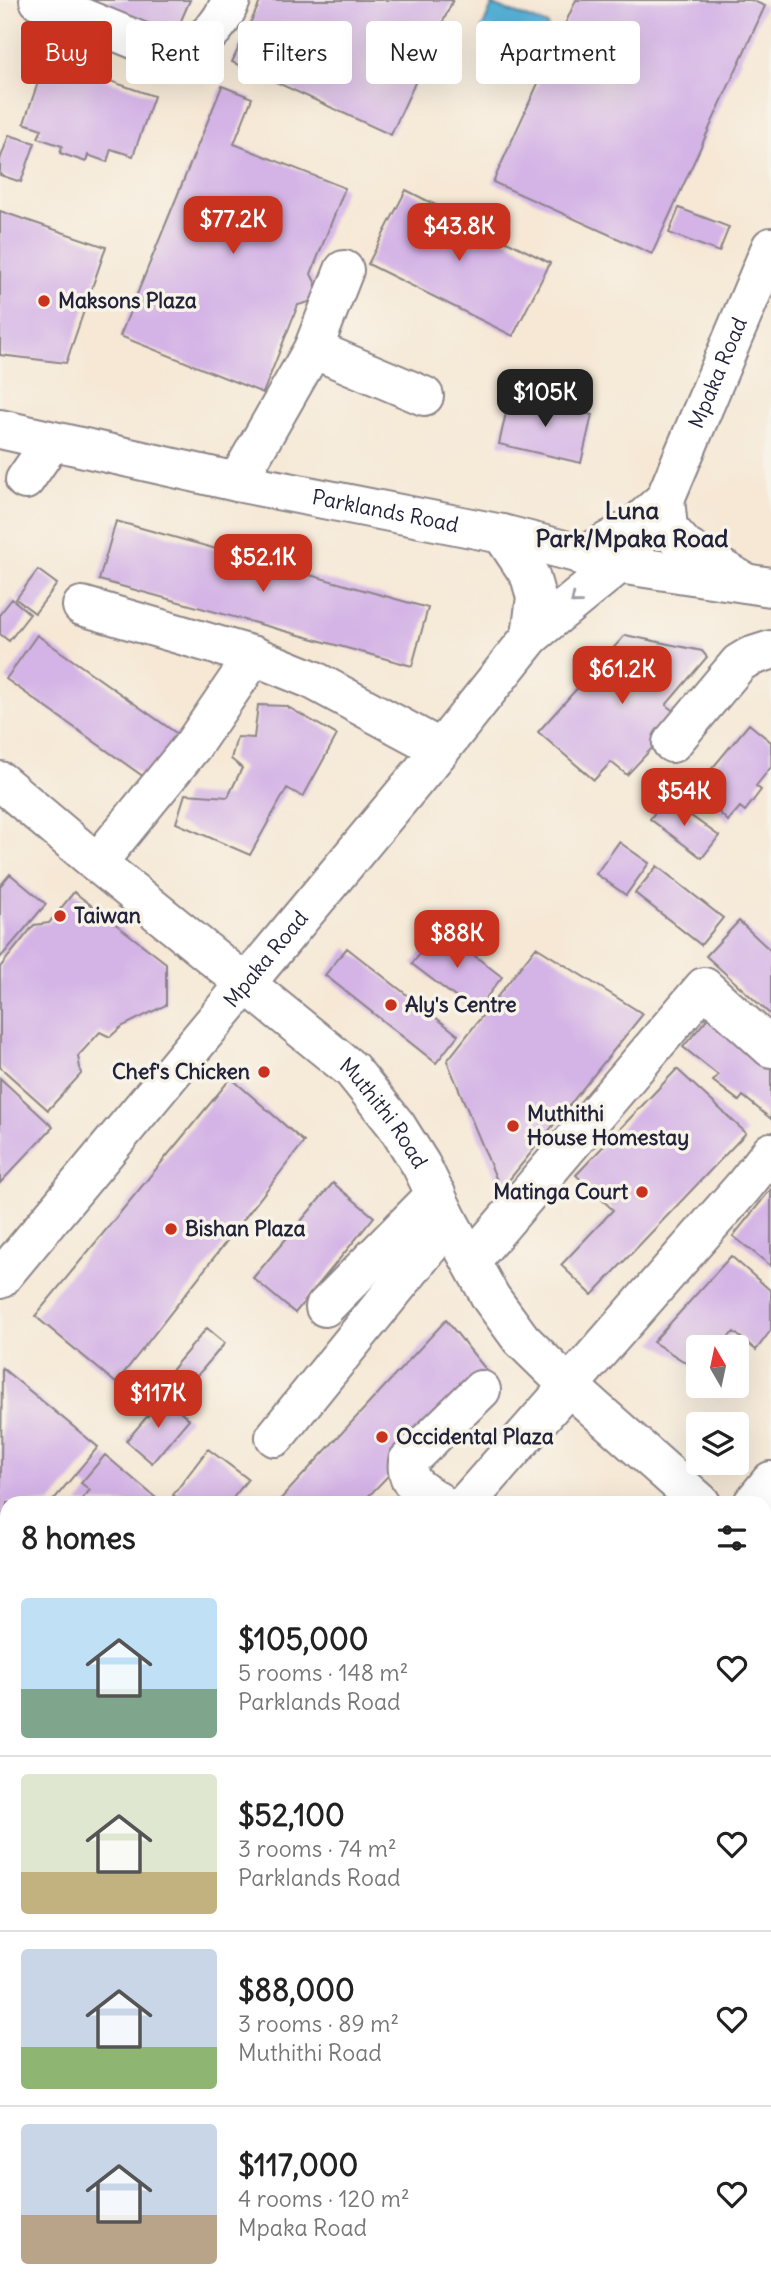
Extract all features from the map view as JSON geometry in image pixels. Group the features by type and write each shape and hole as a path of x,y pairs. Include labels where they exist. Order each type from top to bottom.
{"street":[{"path":"39,0 173,55 201,43 225,17 231,0"},
{"name":"Mpaka Road","path":"582,556 635,526 665,499 771,247"},
{"path":"237,482 313,349 344,270"},
{"path":"313,349 424,396"},
{"name":"Parklands Road","path":"0,429 237,482 502,534 619,564 759,585"},
{"path":"25,480 52,441"},
{"path":"665,499 668,528 685,547 759,585"},
{"name":"Mpaka Road","path":"502,534 530,576 537,597 531,636"},
{"name":"Mpaka Road","path":"0,1279 441,749 531,636 619,564"},
{"path":"82,606 254,656 313,680 441,749"},
{"path":"672,743 739,663 771,650"},
{"path":"97,863 193,745 254,656"},
{"name":"Muthithi Road","path":"0,781 352,1070 396,1125 421,1165 491,1298 521,1339 685,1496"},
{"path":"471,1261 704,987 771,1048"},
{"path":"472,1496 771,1152"},
{"path":"325,1307 442,1208"},
{"path":"275,1437 442,1208"},
{"path":"431,1496 412,1482 407,1473 408,1461 481,1390"},
{"path":"759,1496 771,1481"}],"water":[{"path":"492,5 537,21 485,21"}],"building":[{"path":"89,0 190,0 181,21 137,21"},
{"path":"261,0 453,0 443,21 366,21 366,84 414,84 391,135 280,84 352,84 352,21 251,21"},
{"path":"576,0 751,0 765,6 652,254 493,182 538,84 640,84 640,21 566,21"},
{"path":"238,49 238,65 232,62"},
{"path":"112,82 154,96 133,156 111,149 107,162 88,155 86,162 60,153 62,146 38,138 42,129 24,123 37,84 112,84"},
{"path":"222,86 252,98 234,144 345,188 311,274 316,284 314,294 309,302 298,305 263,393 120,336"},
{"path":"9,135 35,143 21,182 0,175 0,160"},
{"path":"406,190 550,263 513,336 368,264"},
{"path":"679,208 729,227 719,252 669,233"},
{"name":"Maksons Plaza","path":"0,211 106,247 66,363 0,355"},
{"path":"510,395 592,415 581,463 499,444"},
{"path":"116,521 428,608 412,666 99,580"},
{"path":"38,570 57,584 35,613 16,599"},
{"path":"12,599 30,614 9,641 0,634 0,614"},
{"path":"37,635 193,745 161,789 6,679"},
{"path":"625,635 702,651 707,657 666,705 681,717 627,775 611,762 594,780 538,732"},
{"path":"258,705 286,706 337,735 303,797 287,788 250,855 176,823 185,794 228,797 242,768 231,759 237,737 254,738"},
{"path":"749,724 771,742 771,767 756,786 761,790 745,811 740,807 728,821 695,789"},
{"path":"666,798 719,836 702,858 650,819"},
{"path":"619,842 649,863 626,895 596,874"},
{"path":"657,866 723,918 701,945 635,893"},
{"path":"10,874 46,904 0,958 0,886"},
{"path":"74,892 166,963 166,1005 121,1027 110,1037 100,1032 78,1056 81,1074 48,1110 0,1067 0,967 34,925 49,923"},
{"path":"739,921 771,951 771,1015 706,956"},
{"path":"440,929 502,977 475,1012 412,964"},
{"name":"Muthithi House Homestay","path":"536,947 643,1014 501,1190 447,1061"},
{"name":"Aly's Centre","path":"347,948 458,1035 436,1063 325,975"},
{"path":"712,1013 771,1052 771,1119 743,1096 739,1101 713,1081 718,1075 683,1047"},
{"name":"Matinga Court","path":"677,1069 746,1133 592,1295 561,1265 613,1210 576,1175"},
{"path":"0,1078 53,1127 0,1183"},
{"name":"Bishan Plaza","path":"231,1078 304,1142 116,1383 35,1316"},
{"path":"333,1183 374,1217 295,1313 253,1278"},
{"path":"771,1189 771,1266 733,1236"},
{"path":"731,1256 771,1291 771,1330 756,1350 749,1344 749,1335 738,1335 734,1332 730,1335 686,1335 686,1363 653,1342"},
{"name":"Occidental Plaza","path":"446,1320 488,1372 369,1496 283,1496"},
{"path":"207,1328 225,1343 175,1402 157,1387"},
{"path":"2,1368 98,1447 57,1496 1,1496"},
{"path":"164,1397 189,1419 152,1463 126,1441"},
{"path":"208,1449 248,1479 235,1496 173,1495"},
{"path":"105,1455 154,1496 84,1496 90,1490 81,1483"}],"place":[{"name":"Maksons Plaza","path":"44,301"},
{"name":"Taiwan","path":"60,916"},
{"name":"Aly's Centre","path":"391,1005"},
{"name":"Chef's Chicken","path":"264,1072"},
{"name":"Muthithi House Homestay","path":"513,1126"},
{"name":"Matinga Court","path":"642,1192"},
{"name":"Bishan Plaza","path":"171,1229"},
{"name":"Occidental Plaza","path":"382,1437"}],"district":[{"name":"Luna Park/Mpaka Road","path":"632,525"}]}
